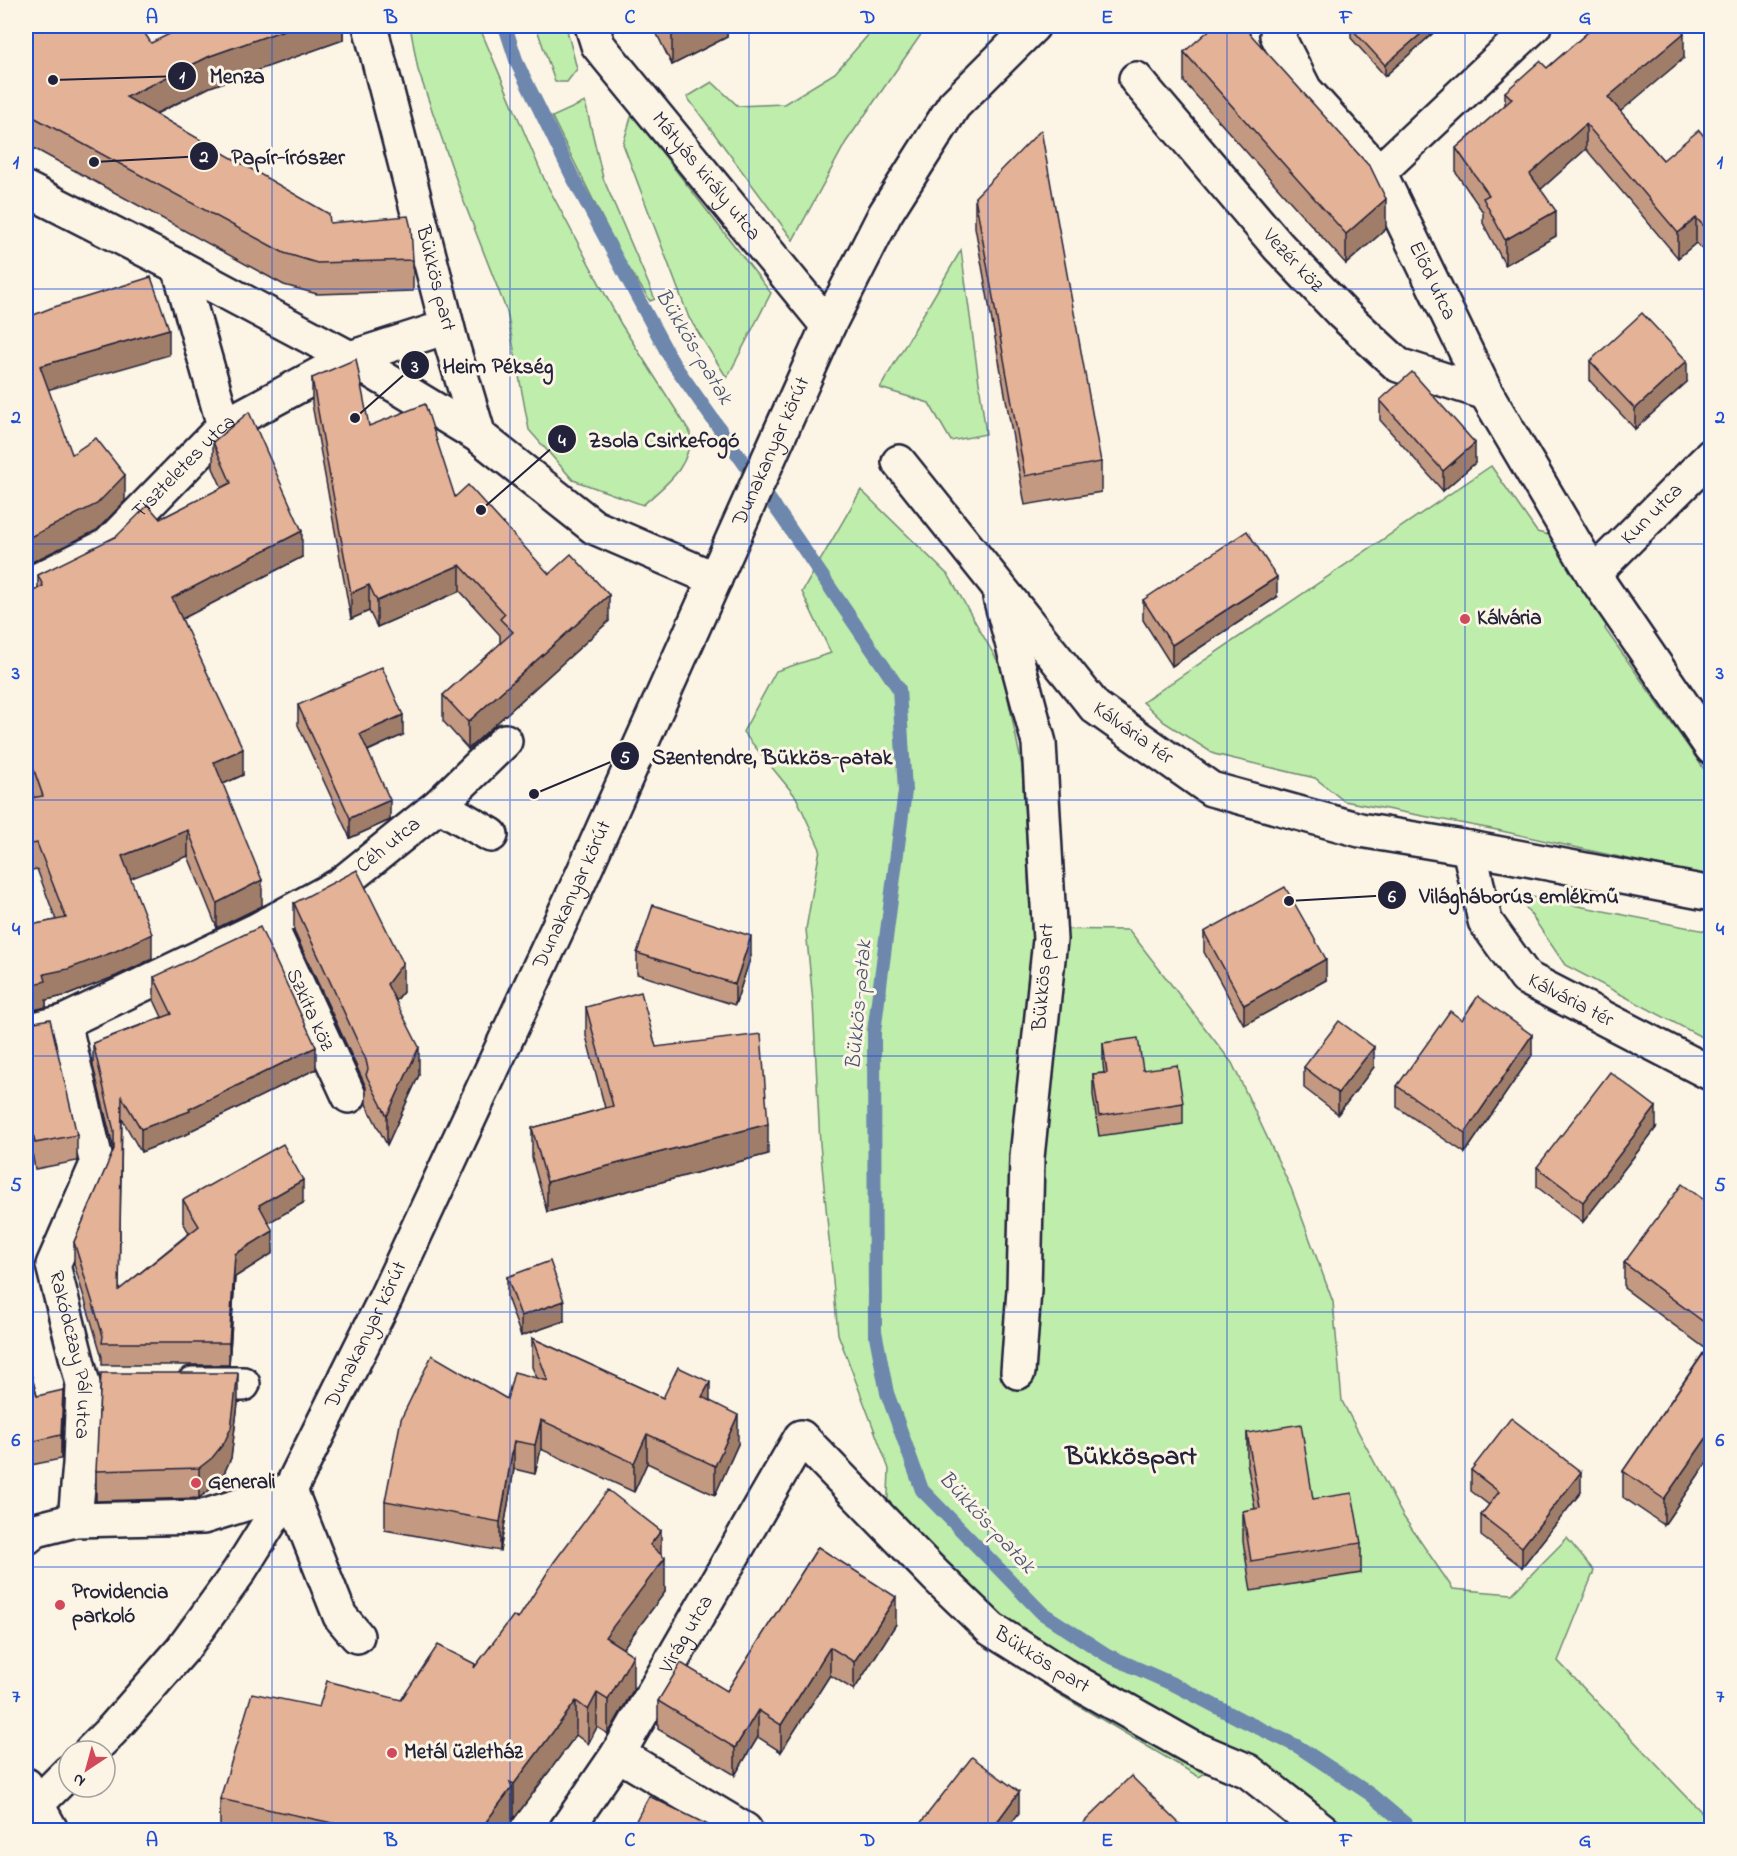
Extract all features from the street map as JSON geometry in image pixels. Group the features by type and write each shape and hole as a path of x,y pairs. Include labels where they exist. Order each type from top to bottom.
{"street":[{"name":"Bükkös part","path":"370,26 447,327 479,436"},
{"name":"Dunakanyar körút","path":"103,1739 182,1650 238,1573 290,1490 390,1288 581,878 828,326 885,214 954,105 1033,26"},
{"name":"Előd utca","path":"1282,26 1277,35 1305,90 1379,172 1486,393 1593,574"},
{"path":"1379,172 1534,26"},
{"name":"Mátyás király utca","path":"595,35 828,326"},
{"name":"Vezér köz","path":"1136,79 1278,246 1343,314 1398,365 1486,393"},
{"path":"26,189 350,358 479,436 594,527 719,568"},
{"path":"179,267 224,426"},
{"name":"Tiszteletes utca","path":"26,586 108,545 224,426 350,358 447,327"},
{"name":"Kun utca","path":"1593,574 1712,455"},
{"name":"Kálvária tér","path":"899,462 1095,707 1211,789 1360,830 1712,894"},
{"path":"1593,574 1712,748"},
{"name":"Bükkös part","path":"998,587 1039,743 1050,940 1027,1157 1024,1290 1018,1372"},
{"name":"Céh utca","path":"26,1031 64,1022 269,923 340,885 439,805 505,741"},
{"path":"439,805 491,835"},
{"name":"Kálvária tér","path":"1469,848 1485,921 1526,978 1712,1074"},
{"name":"Szkíta köz","path":"269,923 349,1096"},
{"name":"Rakódczay Pál utca","path":"64,1022 97,1164 53,1265 95,1384 80,1464 75,1520"},
{"path":"165,1383 243,1384"},
{"name":"Bükkös part","path":"801,1437 936,1576 991,1629 1062,1674 1191,1747 1248,1771 1322,1830"},
{"name":"Virág utca","path":"566,1830 618,1754 801,1437"},
{"path":"26,1538 36,1530 75,1520 203,1517 290,1490 340,1616 357,1636"},
{"path":"618,1754 745,1830"},
{"path":"35,1808 57,1785"}],"green space":[{"path":"410,26 479,26 545,181 621,324 690,432 689,445 682,465 669,482 643,505 573,480 529,430 507,312 464,202 418,70"},
{"path":"536,26 566,26 577,69 567,82 555,82"},
{"path":"876,26 927,26 846,142 793,240 687,97 712,82 738,106 784,104 835,73"},
{"path":"585,102 603,178 655,299 650,301 621,256 552,117"},
{"path":"632,114 771,293 727,378 689,318 623,144"},
{"path":"961,250 986,434 951,441 929,403 880,388"},
{"path":"1491,466 1537,532 1553,536 1607,623 1605,629 1711,779 1711,875 1706,876 1497,830 1344,801 1315,778 1214,754 1164,722 1143,702"},
{"path":"861,490 949,576 1002,669 1022,766 1031,929 1129,930 1232,1063 1291,1188 1333,1302 1342,1401 1403,1516 1453,1589 1512,1594 1567,1538 1594,1571 1558,1661 1711,1822 1711,1830 1351,1830 1299,1788 1239,1753 1199,1777 1057,1693 985,1640 886,1545 889,1469 838,1334 820,1144 813,1002 806,929 820,849 796,797 743,732 776,671 831,653 802,592"},
{"path":"1517,894 1711,932 1711,1042 1565,965"}],"building":[{"path":"26,26 140,26 151,43 186,26 295,26 210,56 126,97 329,214 330,223 408,216 413,260 317,263 284,253 26,113"},
{"path":"668,26 691,26 672,35"},
{"path":"1214,26 1243,26 1371,168 1386,199 1346,234 1184,52"},
{"path":"1354,26 1430,26 1385,65 1351,28"},
{"path":"1595,26 1678,26 1684,33 1608,97 1663,160 1699,130 1712,146 1712,234 1696,218 1678,233 1586,124 1530,174 1556,211 1505,240 1483,198 1489,195 1456,148 1512,99 1505,92 1540,61 1547,68"},
{"path":"1041,130 1101,462 1025,476 975,197"},
{"path":"151,277 169,329 40,366 72,454 96,438 125,475 97,504 26,539 26,318"},
{"path":"1642,313 1687,361 1635,409 1590,361"},
{"path":"356,359 369,426 425,404 455,497 468,485 549,574 571,554 609,595 468,722 443,695 513,632 500,619 505,614 460,565 377,601 369,585 351,593 312,378"},
{"path":"1412,372 1475,443 1443,471 1380,400"},
{"path":"249,412 302,531 172,598 243,749 214,762 262,880 217,903 188,830 122,856 152,934 116,951 68,969 44,974 46,981 26,986 26,926 66,918 37,843 26,845 26,799 43,796 26,747 26,595 43,586 38,575 117,536 148,505 160,519 231,483 213,442"},
{"path":"1247,531 1277,577 1172,645 1143,600"},
{"path":"382,667 403,715 360,734 390,800 350,818 298,705"},
{"path":"357,870 403,963 387,984 419,1047 387,1116 366,1075 368,1069 366,1060 294,903"},
{"path":"1285,887 1326,959 1244,1005 1204,932"},
{"path":"653,905 751,936 735,984 637,953"},
{"path":"260,927 316,1047 189,1109 190,1111 141,1129 122,1097 119,1290 199,1226 183,1200 283,1144 303,1180 259,1205 273,1231 235,1254 229,1343 102,1343 103,1336 74,1242 114,1149 114,1131 93,1043 172,1014 154,977"},
{"path":"641,992 656,1047 761,1034 768,1124 547,1182 532,1128 613,1106 586,1007"},
{"path":"1478,996 1532,1035 1465,1133 1397,1086 1450,1011 1462,1020"},
{"path":"50,1019 77,1135 35,1143 26,1094 26,1023"},
{"path":"1339,1021 1374,1047 1338,1093 1304,1067"},
{"path":"1138,1038 1143,1070 1177,1065 1183,1103 1099,1116 1093,1074 1107,1073 1103,1043"},
{"path":"1610,1072 1656,1107 1583,1202 1537,1167"},
{"path":"1682,1184 1712,1206 1712,1328 1624,1263"},
{"path":"550,1261 564,1301 521,1316 507,1277"},
{"path":"1712,1334 1712,1430 1664,1499 1623,1471 1710,1344 1706,1342"},
{"path":"532,1338 663,1398 678,1367 710,1382 702,1397 738,1415 715,1466 647,1434 634,1463 541,1420 535,1445 514,1441 500,1522 385,1501 401,1419 432,1355 507,1399 514,1372 548,1381"},
{"path":"26,1355 37,1396 63,1390 61,1435 26,1443"},
{"path":"101,1373 238,1373 231,1428 224,1443 212,1458 199,1468 96,1471"},
{"path":"1511,1418 1581,1472 1522,1547 1481,1515 1499,1492 1471,1470"},
{"path":"1301,1424 1313,1499 1352,1493 1361,1543 1251,1561 1243,1511 1260,1508 1247,1433"},
{"path":"608,1490 661,1531 650,1545 665,1558 605,1637 633,1655 608,1700 597,1693 588,1710 576,1701 514,1784 510,1782 512,1787 480,1830 365,1830 220,1799 252,1693 319,1707 327,1681 401,1700 438,1645 475,1664 474,1668 513,1616 518,1619 554,1562"},
{"path":"818,1547 896,1597 854,1662 830,1647 781,1725 758,1710 735,1748 658,1701 681,1663 727,1691"},
{"path":"972,1757 1019,1792 991,1830 915,1830"},
{"path":"1131,1776 1186,1830 1076,1830"},
{"path":"649,1796 718,1830 631,1830"}],"waterway":[{"name":"Bükkös-patak","path":"505,26 517,63 572,176 673,363 782,517 899,689 905,791 874,1032 875,1331 887,1393 922,1490 1042,1613 1107,1655 1177,1686 1297,1746 1370,1794 1413,1830"}],"place":[{"name":"Menza","path":"53,80"},
{"name":"Papír-írószer","path":"94,162"},
{"name":"Heim Pékség","path":"355,418"},
{"name":"Zsola Csirkefogó","path":"481,510"},
{"name":"Kálvária","path":"1465,619"},
{"name":"Szentendre, Bükkös-patak","path":"534,794"},
{"name":"Világháborús emlékmű","path":"1289,901"},
{"name":"Generali","path":"196,1483"},
{"name":"Providencia parkoló","path":"60,1605"},
{"name":"Metál üzletház","path":"392,1753"}],"district":[{"name":"Bükköspart","path":"1131,1457"}]}
